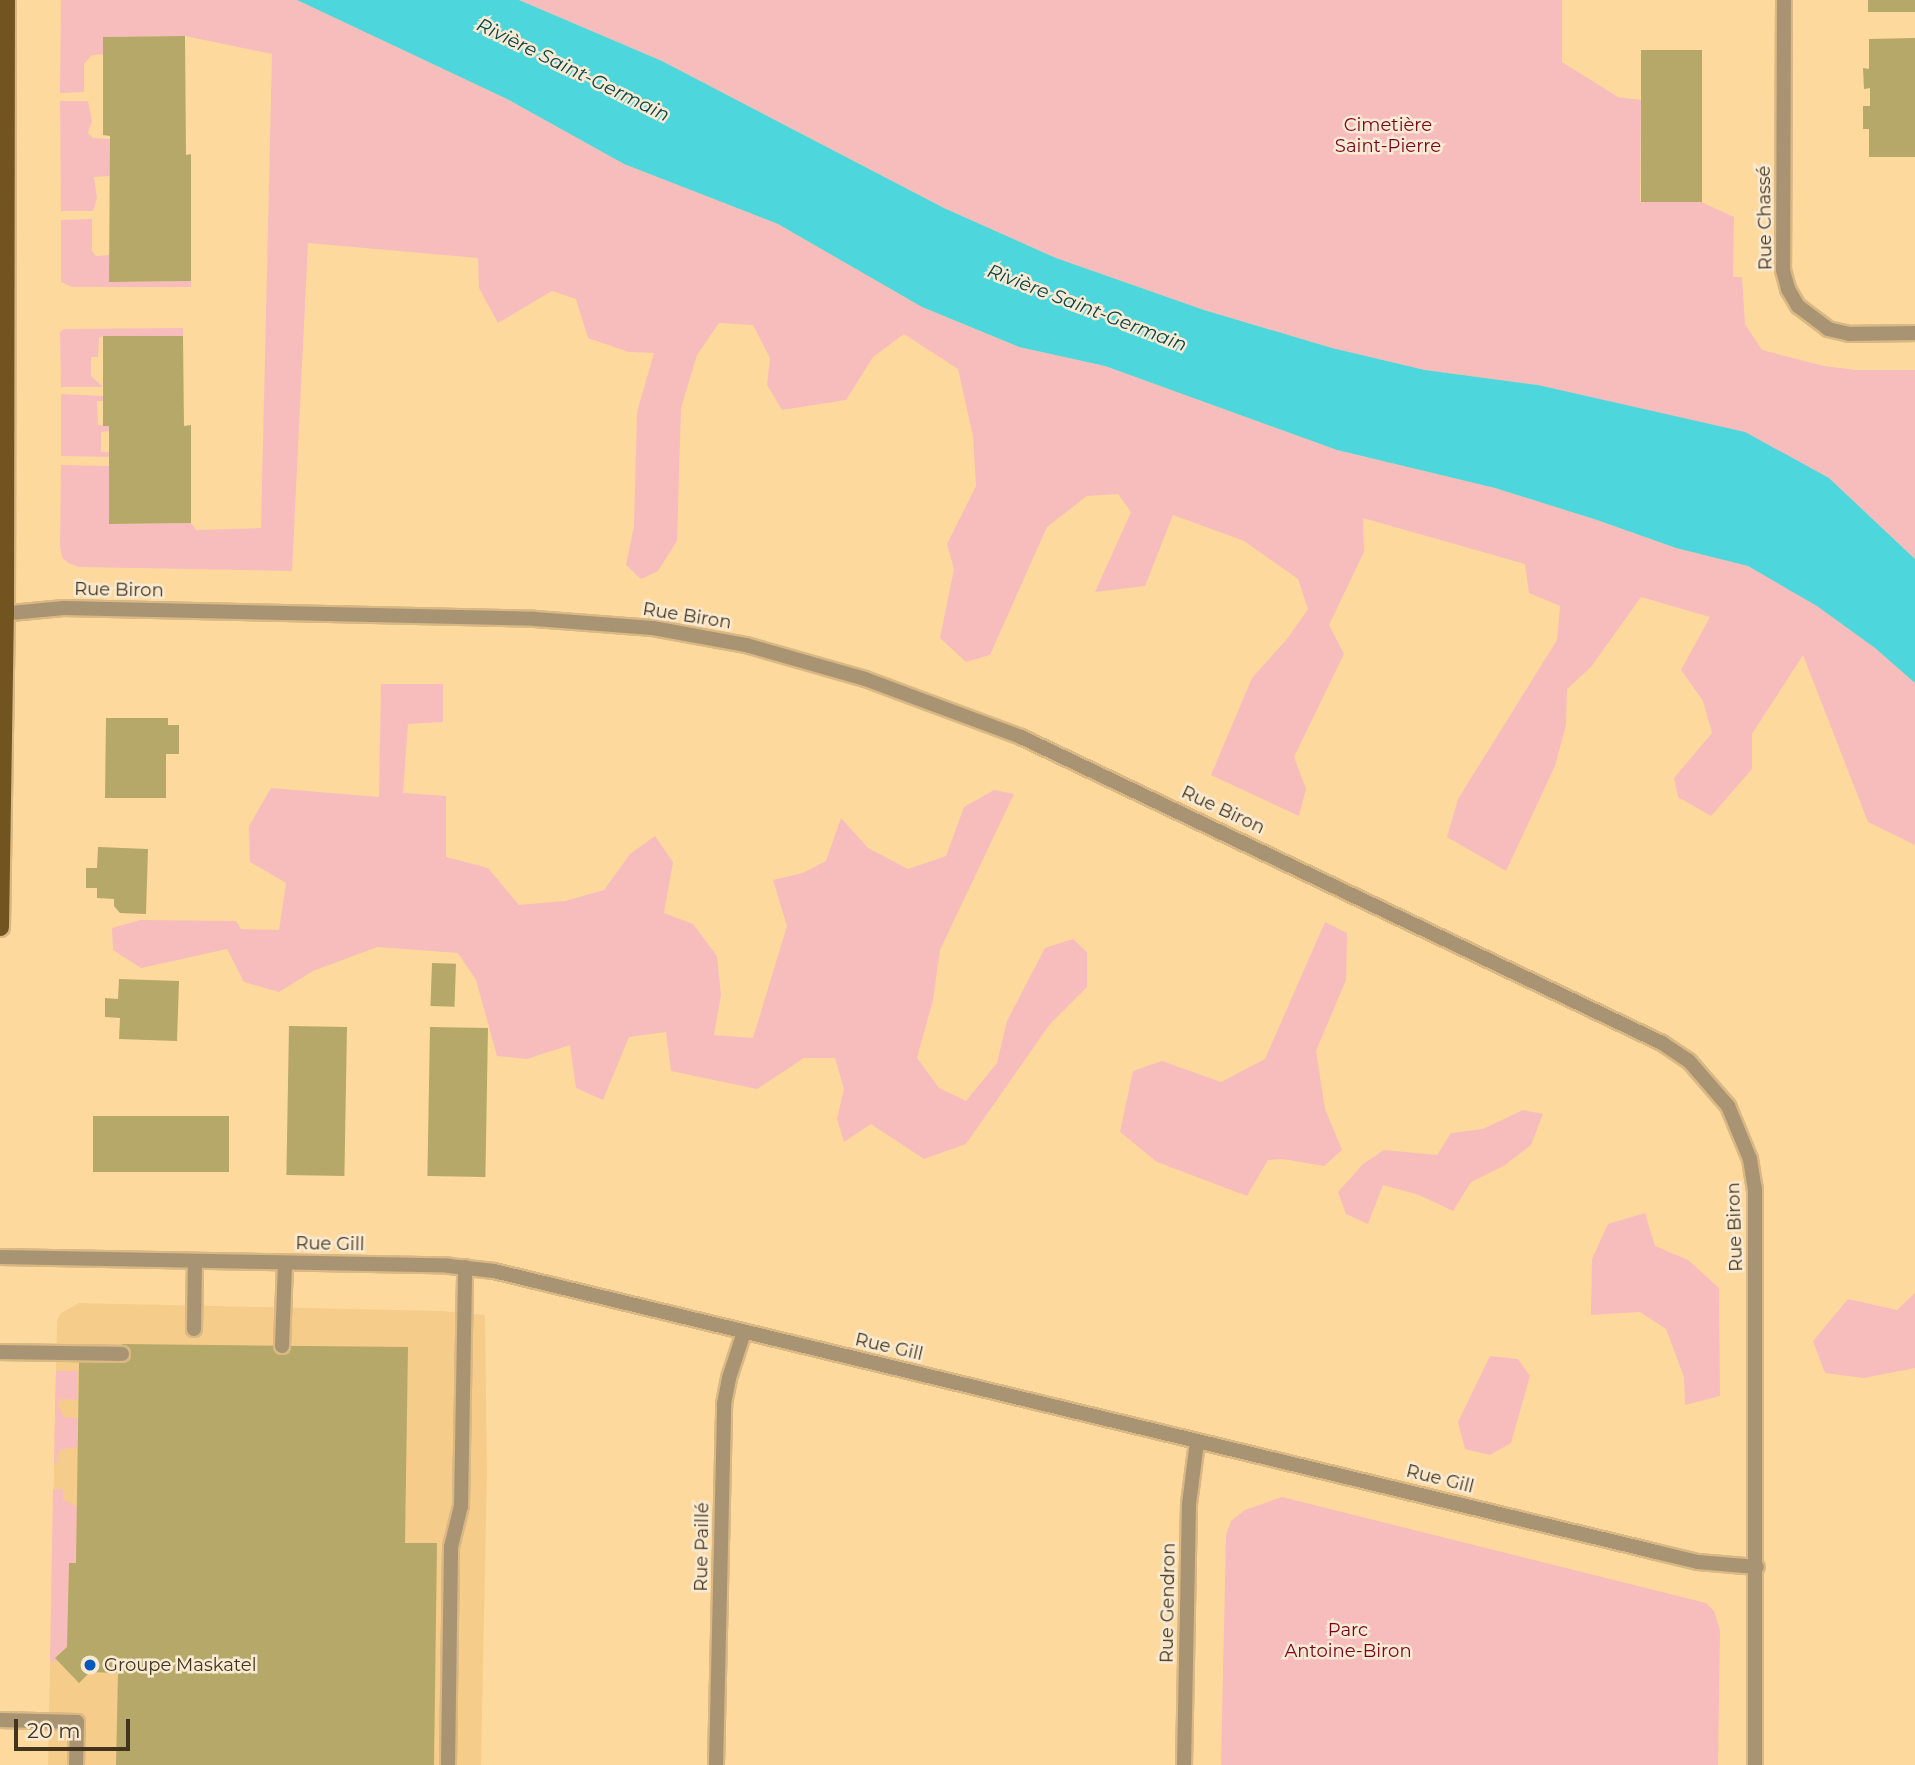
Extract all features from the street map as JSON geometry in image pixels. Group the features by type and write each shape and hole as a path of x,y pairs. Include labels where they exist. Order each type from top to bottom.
{"main road":[{"path":"0,928 5,0"}],"street":[{"name":"Rue Chassé","path":"1784,0 1783,270 1788,289 1798,306 1828,329 1849,334 1915,333"},
{"name":"Rue Biron","path":"3,614 64,608 548,620 653,628 746,645 865,679 1021,737 1662,1043 1689,1061 1709,1082 1728,1107 1751,1160 1756,1232 1755,1765"},
{"name":"Rue Gill","path":"0,1257 465,1268 529,1278 1656,1552 1708,1563 1757,1567"},
{"path":"194,1328 195,1261"},
{"path":"282,1346 285,1263"},
{"path":"448,1765 451,1547 461,1506 465,1268"},
{"name":"Rue Paillé","path":"716,1765 724,1404 729,1378 744,1332"},
{"path":"0,1352 122,1354"},
{"name":"Rue Gendron","path":"1184,1765 1189,1504 1197,1442"},
{"path":"0,1720 77,1723 76,1765"}],"shaded area":[{"path":"79,1303 442,1311 485,1315 487,1473 481,1765 48,1765 57,1321 61,1313"}],"green space":[{"path":"61,0 297,0 507,99 624,164 778,224 922,307 1019,347 1105,366 1337,450 1495,488 1676,548 1748,566 1817,605 1875,648 1915,683 1915,845 1868,822 1803,655 1752,734 1752,769 1711,816 1678,797 1674,778 1712,733 1703,701 1681,670 1710,617 1641,597 1591,667 1567,689 1566,725 1555,766 1506,871 1447,837 1458,799 1557,640 1560,606 1529,593 1525,564 1363,518 1364,552 1329,625 1344,654 1294,757 1306,789 1299,816 1211,775 1252,678 1287,639 1308,609 1298,579 1244,541 1173,515 1145,586 1095,592 1131,512 1118,494 1087,496 1047,527 990,655 966,662 940,638 954,569 947,544 976,486 973,436 958,369 904,334 873,357 846,400 782,410 767,385 770,358 753,325 719,323 697,355 681,408 677,541 658,571 641,579 626,565 634,526 637,412 654,353 629,352 588,338 576,299 552,291 498,323 479,288 478,258 308,243 292,571 79,567 68,563 62,557 60,546 61,465 109,466 109,524 191,523 196,530 261,528 272,54 185,36 103,37 104,54 92,55 84,64 84,92 60,93"},
{"name":"Cimetière Saint-Pierre","path":"519,0 1562,0 1562,62 1618,97 1641,100 1640,202 1701,202 1734,217 1733,277 1742,277 1745,324 1762,350 1824,366 1856,370 1915,370 1915,559 1829,478 1636,408 1538,385 1425,370 1332,348 1204,310 1056,258 944,208 662,61"},
{"path":"60,101 88,101 92,121 88,133 93,138 110,139 110,176 94,177 97,198 93,211 61,211"},
{"path":"92,219 92,251 96,256 109,255 110,282 191,281 191,287 72,287 61,282 61,220"},
{"path":"183,328 183,336 103,336 99,338 98,357 91,357 91,376 103,387 61,387 60,332 64,329"},
{"path":"61,394 103,396 103,401 97,401 98,425 109,426 109,431 101,432 101,452 109,452 109,457 61,456"},
{"path":"381,684 443,684 443,722 408,724 403,793 446,796 446,857 488,868 519,905 565,901 604,890 630,854 655,836 673,862 664,913 693,924 717,956 721,995 714,1035 753,1038 787,926 773,880 803,873 826,861 841,818 868,848 908,869 946,856 964,807 994,790 1014,794 940,950 933,1000 917,1058 939,1088 966,1101 997,1063 1007,1021 1045,948 1073,939 1087,952 1087,987 1050,1024 966,1144 924,1159 871,1124 844,1142 837,1119 844,1089 835,1058 804,1058 757,1089 671,1071 666,1032 629,1037 603,1100 576,1088 570,1045 527,1059 497,1056 476,980 458,953 377,947 313,971 279,992 244,982 227,949 141,968 113,950 112,928 140,920 236,921 241,929 279,930 286,883 250,862 249,826 271,788 379,797"},
{"path":"1325,922 1347,933 1346,980 1316,1051 1325,1109 1342,1150 1324,1166 1282,1159 1268,1160 1247,1196 1157,1162 1120,1132 1133,1071 1162,1061 1221,1082 1265,1059"},
{"path":"1523,1110 1543,1114 1531,1145 1505,1165 1471,1182 1453,1211 1419,1195 1383,1185 1368,1224 1346,1214 1338,1192 1363,1164 1384,1150 1437,1155 1451,1133 1483,1129"},
{"path":"1645,1213 1655,1246 1688,1260 1719,1288 1720,1396 1685,1405 1684,1377 1666,1329 1640,1312 1591,1315 1592,1259 1608,1224"},
{"path":"1915,1293 1915,1368 1864,1378 1825,1373 1813,1341 1848,1299 1897,1310"},
{"path":"1490,1356 1518,1359 1530,1376 1511,1443 1490,1455 1465,1449 1458,1422"},
{"path":"56,1371 78,1371 78,1400 60,1399 58,1406 64,1417 78,1418 77,1447 60,1450 57,1457 59,1464 54,1463"},
{"path":"53,1489 63,1489 63,1499 77,1507 76,1563 69,1563 67,1647 55,1657 58,1661 50,1662"},
{"name":"Parc Antoine-Biron","path":"1282,1497 1706,1603 1714,1611 1720,1630 1718,1765 1221,1765 1226,1535 1231,1521 1245,1510"}],"water":[{"name":"Rivière Saint-Germain","path":"297,0 519,0 662,61 944,208 1056,258 1204,310 1332,348 1425,370 1538,385 1745,432 1829,478 1915,559 1915,683 1875,648 1817,606 1748,566 1676,548 1495,488 1337,450 1105,366 1019,347 922,307 778,224 624,164 507,99"}],"building":[{"path":"1868,0 1915,0 1915,12 1868,12"},
{"path":"185,36 186,155 191,154 191,281 109,282 110,136 103,135 103,37"},
{"path":"1915,38 1915,157 1869,157 1869,129 1863,129 1863,106 1870,106 1870,88 1864,89 1863,68 1869,69 1869,39"},
{"path":"1641,50 1702,50 1702,202 1641,202"},
{"path":"103,336 183,336 184,426 191,425 191,523 109,524 109,426 103,426"},
{"path":"106,718 168,718 168,725 179,725 179,754 166,754 166,798 105,798"},
{"path":"98,847 148,849 146,914 120,913 114,906 114,899 97,898 97,888 86,888 86,868 97,868"},
{"path":"432,963 456,964 454,1007 430,1006"},
{"path":"119,979 179,981 177,1041 119,1039 120,1018 105,1017 105,998 118,999"},
{"path":"289,1026 347,1027 344,1176 286,1175"},
{"path":"430,1027 488,1028 485,1177 427,1176"},
{"path":"93,1116 229,1116 229,1172 93,1172"},
{"path":"122,1344 408,1347 405,1543 437,1543 434,1765 116,1765 118,1673 90,1672 79,1683 55,1658 67,1647 69,1563 76,1563 79,1362 122,1362"}],"place":[{"name":"Groupe Maskatel","path":"90,1665"}]}
